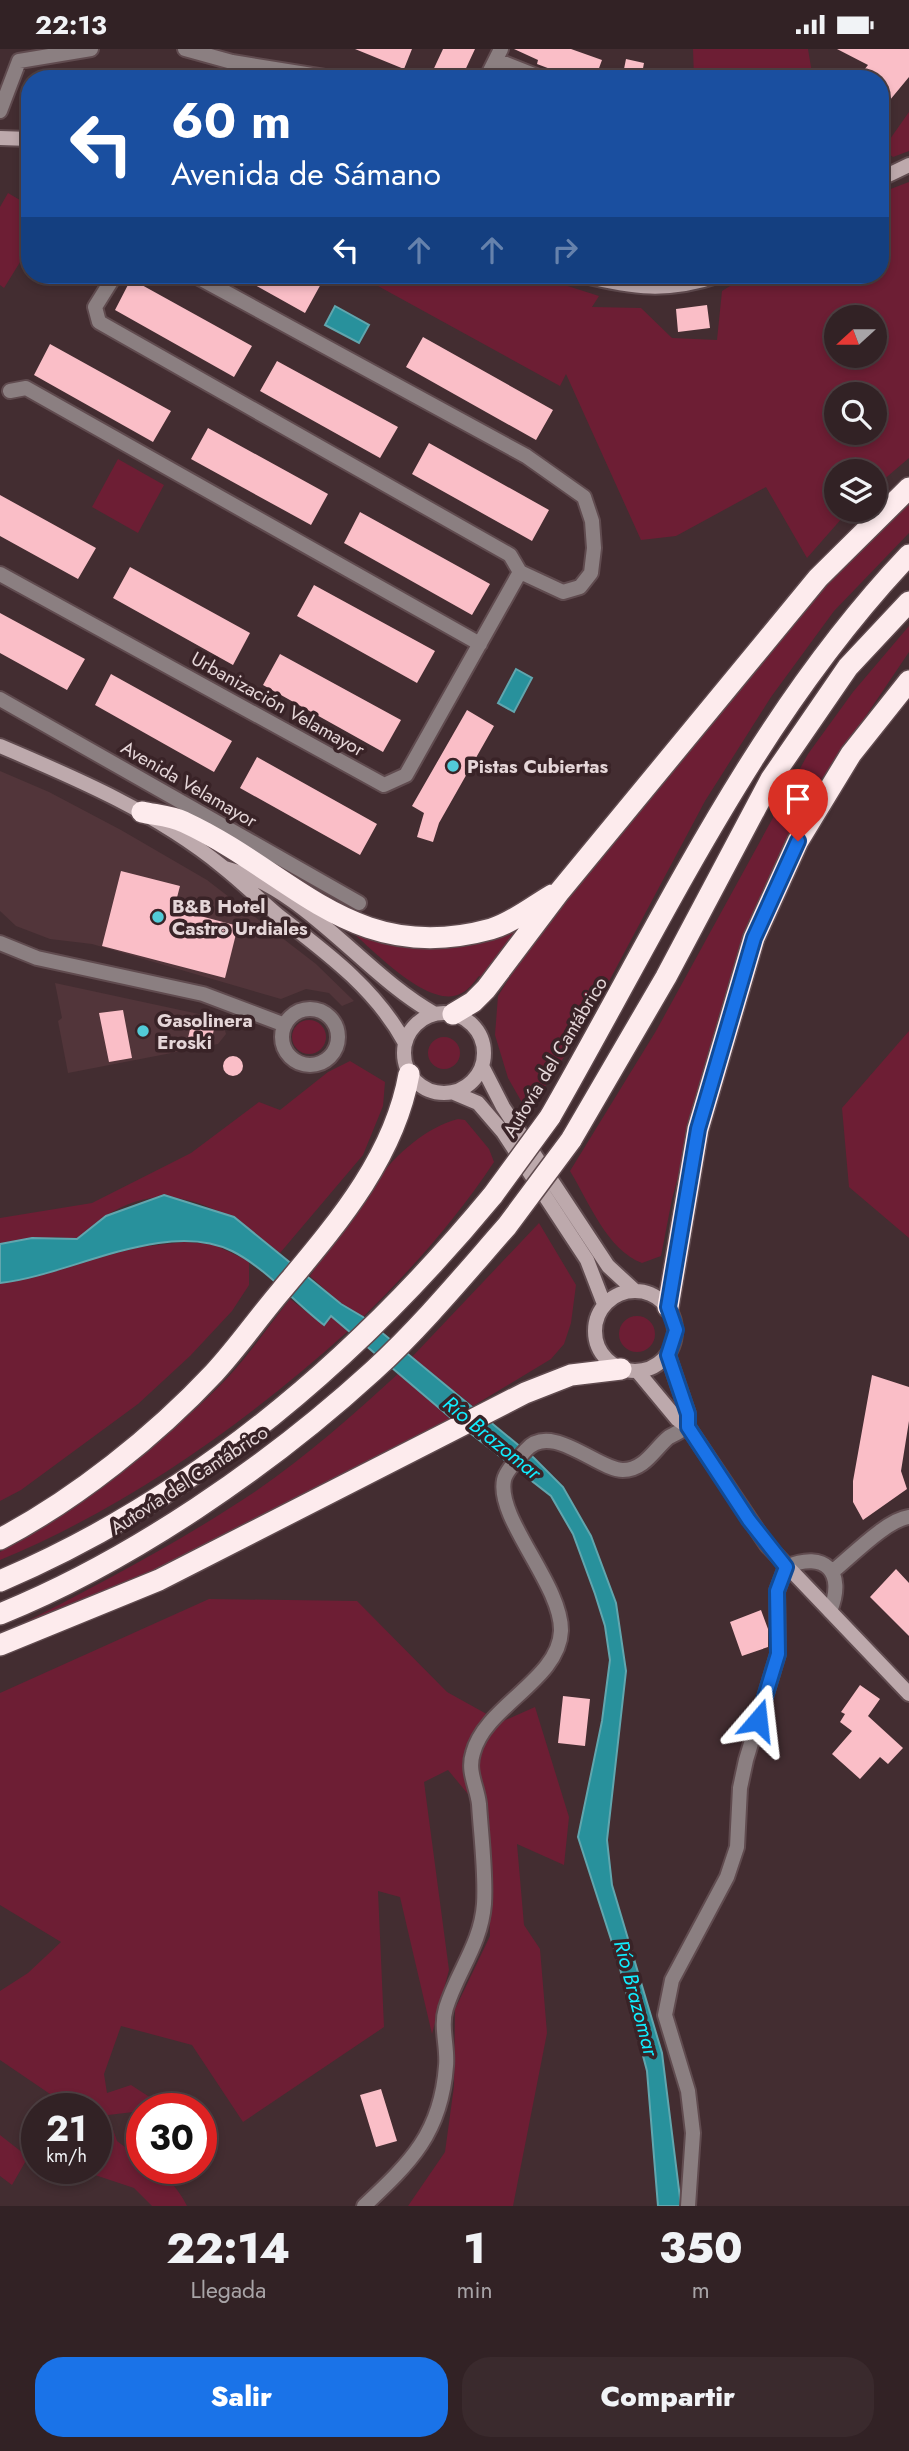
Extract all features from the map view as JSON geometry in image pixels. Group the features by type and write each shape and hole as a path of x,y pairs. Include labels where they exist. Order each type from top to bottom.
{"highway":[{"path":"444,1014 473,1002 486,989 560,891 818,578 909,488"},
{"name":"Autovía del Cantábrico","path":"0,1581 69,1548 192,1475 349,1352 454,1243 550,1117 628,981 711,826 774,724 816,662 909,555"},
{"name":"Autovía del Cantábrico","path":"0,1614 88,1572 150,1536 273,1455 375,1369 507,1226 571,1140 666,978 771,779 848,667 909,603"},
{"path":"668,1307 698,1129 754,938 805,830 851,754 909,681"},
{"path":"142,812 182,821 325,909 390,935 435,938 493,928 560,891"},
{"path":"0,1539 24,1526 129,1452 213,1373 360,1190 383,1153 403,1107 409,1074"},
{"path":"0,1645 159,1580 492,1410 570,1375 629,1371"}],"street":[{"path":"0,111 19,61 91,49"},
{"path":"185,49 232,62 281,70"},
{"path":"490,70 498,54 527,70"},
{"path":"0,138 21,141"},
{"path":"889,175 909,165"},
{"path":"110,284 95,307 99,322 510,555 520,572 562,592 580,587 592,573 592,521 584,498 576,490 526,456 211,284"},
{"path":"621,284 643,289 671,288 686,284"},
{"path":"10,391 26,388 480,644"},
{"name":"Urbanización Velamayor","path":"0,574 384,785 406,775 520,572"},
{"name":"Avenida Velamayor","path":"0,699 359,903"},
{"path":"0,746 142,812 224,867 245,889 360,983 393,1021 405,1043"},
{"path":"224,867 252,874 322,925 412,1001 472,1024 479,1034 484,1055 482,1066 470,1083 453,1092"},
{"path":"0,943 37,958 203,994 285,1025"},
{"path":"444,1014 415,1024 405,1043 405,1064 409,1074 428,1090 453,1092 478,1103 503,1132 587,1260 604,1304"},
{"path":"482,1066 503,1107 608,1266 634,1290 658,1297 668,1307 676,1330 668,1355 660,1364 629,1371"},
{"path":"634,1290 623,1292 604,1304 598,1314 595,1336 603,1356 629,1371 688,1427 749,1520 786,1567 909,1694"},
{"path":"668,1355 688,1414 688,1427"},
{"path":"364,2206 430,2133 444,2094 447,2061 445,2010 478,1936 484,1904 479,1801 471,1779 472,1755 479,1736 487,1726 545,1667 561,1632 556,1606 510,1510 503,1490 504,1476 528,1447 546,1442 565,1444 621,1470 653,1456 667,1439 688,1427"},
{"path":"832,1572 881,1532 902,1518 909,1517"},
{"path":"688,2206 693,2133 688,2091 665,2015 672,1980 727,1877 737,1847 740,1788 778,1654 777,1591 786,1567 803,1559 814,1559 832,1572 837,1584 830,1611"}],"shaded area":[{"path":"693,49 808,49 812,70 694,70"},
{"path":"909,112 909,151 893,157 889,154 889,140"},
{"path":"909,182 909,458 887,477 887,459 824,459 824,522 839,522 807,558 766,487 676,536 641,540 566,374 560,386 374,284 561,284 599,296 592,307 641,308 672,338 717,340 722,291 733,284 889,284 889,190"},
{"path":"8,193 21,201 21,261 4,288 0,285 0,207"},
{"path":"118,459 164,485 138,533 92,507"},
{"path":"909,500 909,533 834,611 771,697 705,801 591,1015 528,1113 508,1078 495,1035 498,996 539,931 790,620"},
{"path":"909,626 909,652 822,781 774,871 738,956 672,1199 661,1256 642,1263 630,1257 609,1236 570,1171 656,1031 808,754 853,692"},
{"path":"0,771 49,792 207,880 316,964 354,1001 342,1006 329,993 306,989 281,999 92,944 50,939 16,926 0,911"},
{"path":"523,924 484,979 479,976 463,993 447,996 433,993 403,976 352,932 397,945 438,947 479,940"},
{"name":"Gasolinera Eroski","path":"55,983 222,1019 226,1034 218,1044 68,1073 58,1021 62,1018"},
{"path":"309,1020 321,1025 326,1037 321,1049 309,1054 297,1049 292,1037 297,1025"},
{"path":"909,1031 909,1238 849,1187 842,1108"},
{"path":"444,1037 455,1042 460,1053 455,1064 444,1069 433,1064 428,1053 433,1042"},
{"path":"350,1061 385,1082 383,1106 363,1155 280,1253 219,1212 176,1198 153,1198 130,1204 102,1218 77,1239 56,1237 0,1244 0,1218 92,1203 191,1153 259,1102 280,1110 328,1072"},
{"path":"458,1119 465,1120 489,1149 494,1162 433,1243 363,1317 341,1304 310,1276 356,1207 392,1162 434,1129"},
{"path":"539,1223 576,1285 571,1323 564,1344 551,1359 473,1406 412,1357"},
{"path":"184,1242 212,1244 249,1261 249,1285 232,1311 190,1356 138,1404 21,1490 0,1501 0,1283 140,1247"},
{"path":"290,1299 324,1325 331,1316 348,1331 269,1398 184,1460 94,1515 0,1560 0,1552 121,1470 204,1401 230,1375"},
{"path":"637,1316 650,1321 655,1334 650,1347 637,1352 624,1347 619,1334 624,1321"},
{"path":"400,1372 452,1419 130,1585 10,1630 166,1547 256,1491 312,1449"},
{"path":"209,1599 357,1601 447,1692 501,1722 535,1707 569,1817 564,1865 517,1844 524,1925 540,1949 547,2033 513,2206 408,2206 445,2152 454,2086 455,2009 490,1936 487,1817 448,1770 424,1782 449,1970 432,2034 400,1897 378,1891 384,2027 243,2122 192,2045 121,2026 104,2074 107,2093 49,2093 0,2060 0,1991 28,1973 61,1942 0,1905 0,1693"},
{"path":"131,2085 143,2093 126,2093 126,2113 112,2115 112,2093 107,2093"},
{"path":"112,2127 117,2141 126,2148 126,2184 172,2184 187,2206 152,2206 134,2188 112,2181"},
{"path":"0,2135 21,2152 21,2169 12,2185 0,2176"}],"water":[{"path":"335,306 369,325 359,343 325,325"},
{"path":"516,669 532,678 514,712 498,703"},
{"name":"Río Brazomar","path":"164,1195 234,1217 341,1304 363,1317 534,1458 563,1487 591,1536 616,1603 626,1671 607,1840 612,1885 662,2053 681,2206 658,2206 647,2071 618,1961 578,1837 602,1721 610,1660 605,1626 573,1534 551,1496 452,1419 331,1316 324,1325 268,1276 232,1251 206,1243 177,1241 147,1245 0,1283 0,1244 32,1238 77,1239 106,1216"}],"building":[{"path":"355,49 412,49 404,69"},
{"path":"443,49 475,49 465,70 433,70"},
{"path":"514,49 571,49 602,60 598,70 553,70 537,64 538,60"},
{"path":"837,49 909,49 909,77 889,101 889,70 864,70 868,65"},
{"path":"626,59 644,63 643,70 624,70"},
{"path":"128,284 140,284 252,346 234,377 115,310"},
{"path":"253,284 321,284 305,313"},
{"path":"707,305 710,328 678,332 676,309"},
{"path":"423,337 553,410 536,440 406,367"},
{"path":"50,344 171,411 153,442 34,375"},
{"path":"277,361 398,427 380,458 260,391"},
{"path":"208,428 328,494 311,525 191,459"},
{"path":"429,443 549,510 532,541 412,474"},
{"path":"0,495 96,548 78,579 0,536"},
{"path":"360,512 490,584 472,615 344,543"},
{"path":"130,567 250,633 233,665 113,598"},
{"path":"314,585 435,651 417,683 297,616"},
{"path":"0,613 85,659 67,690 0,653"},
{"path":"280,654 401,720 383,752 263,685"},
{"path":"111,674 232,741 214,772 95,705"},
{"name":"Pistas Cubiertas","path":"467,710 494,726 439,823 433,842 417,837 424,813 412,806"},
{"path":"257,757 377,824 360,855 240,788"},
{"name":"B&B Hotel Castro Urdiales","path":"121,871 180,886 174,909 238,926 225,978 102,946"},
{"path":"123,1010 132,1058 109,1062 99,1013"},
{"path":"191,1025 214,1029 211,1043 188,1038"},
{"path":"233,1056 240,1059 243,1066 240,1073 233,1076 226,1073 223,1066 226,1059"},
{"path":"872,1375 909,1387 909,1421 901,1471 907,1489 863,1520 853,1502 853,1481"},
{"path":"896,1569 909,1583 909,1636 870,1597"},
{"path":"761,1610 768,1629 768,1647 742,1656 730,1622"},
{"path":"860,1685 880,1699 868,1716 903,1748 888,1764 880,1757 860,1779 832,1754 852,1731 840,1722 845,1714 841,1712"},
{"path":"563,1696 590,1699 585,1746 558,1743"},
{"path":"381,2089 397,2141 376,2147 360,2095"}],"place":[{"name":"Pistas Cubiertas","path":"453,766"},
{"name":"B&B Hotel Castro Urdiales","path":"158,917"},
{"name":"Gasolinera Eroski","path":"143,1031"}],"route":[{"path":"758,1720 778,1654 777,1591 780,1576 786,1567 749,1520 688,1427 688,1414 668,1355 676,1330 668,1307 698,1129 754,938 798,841"}]}
